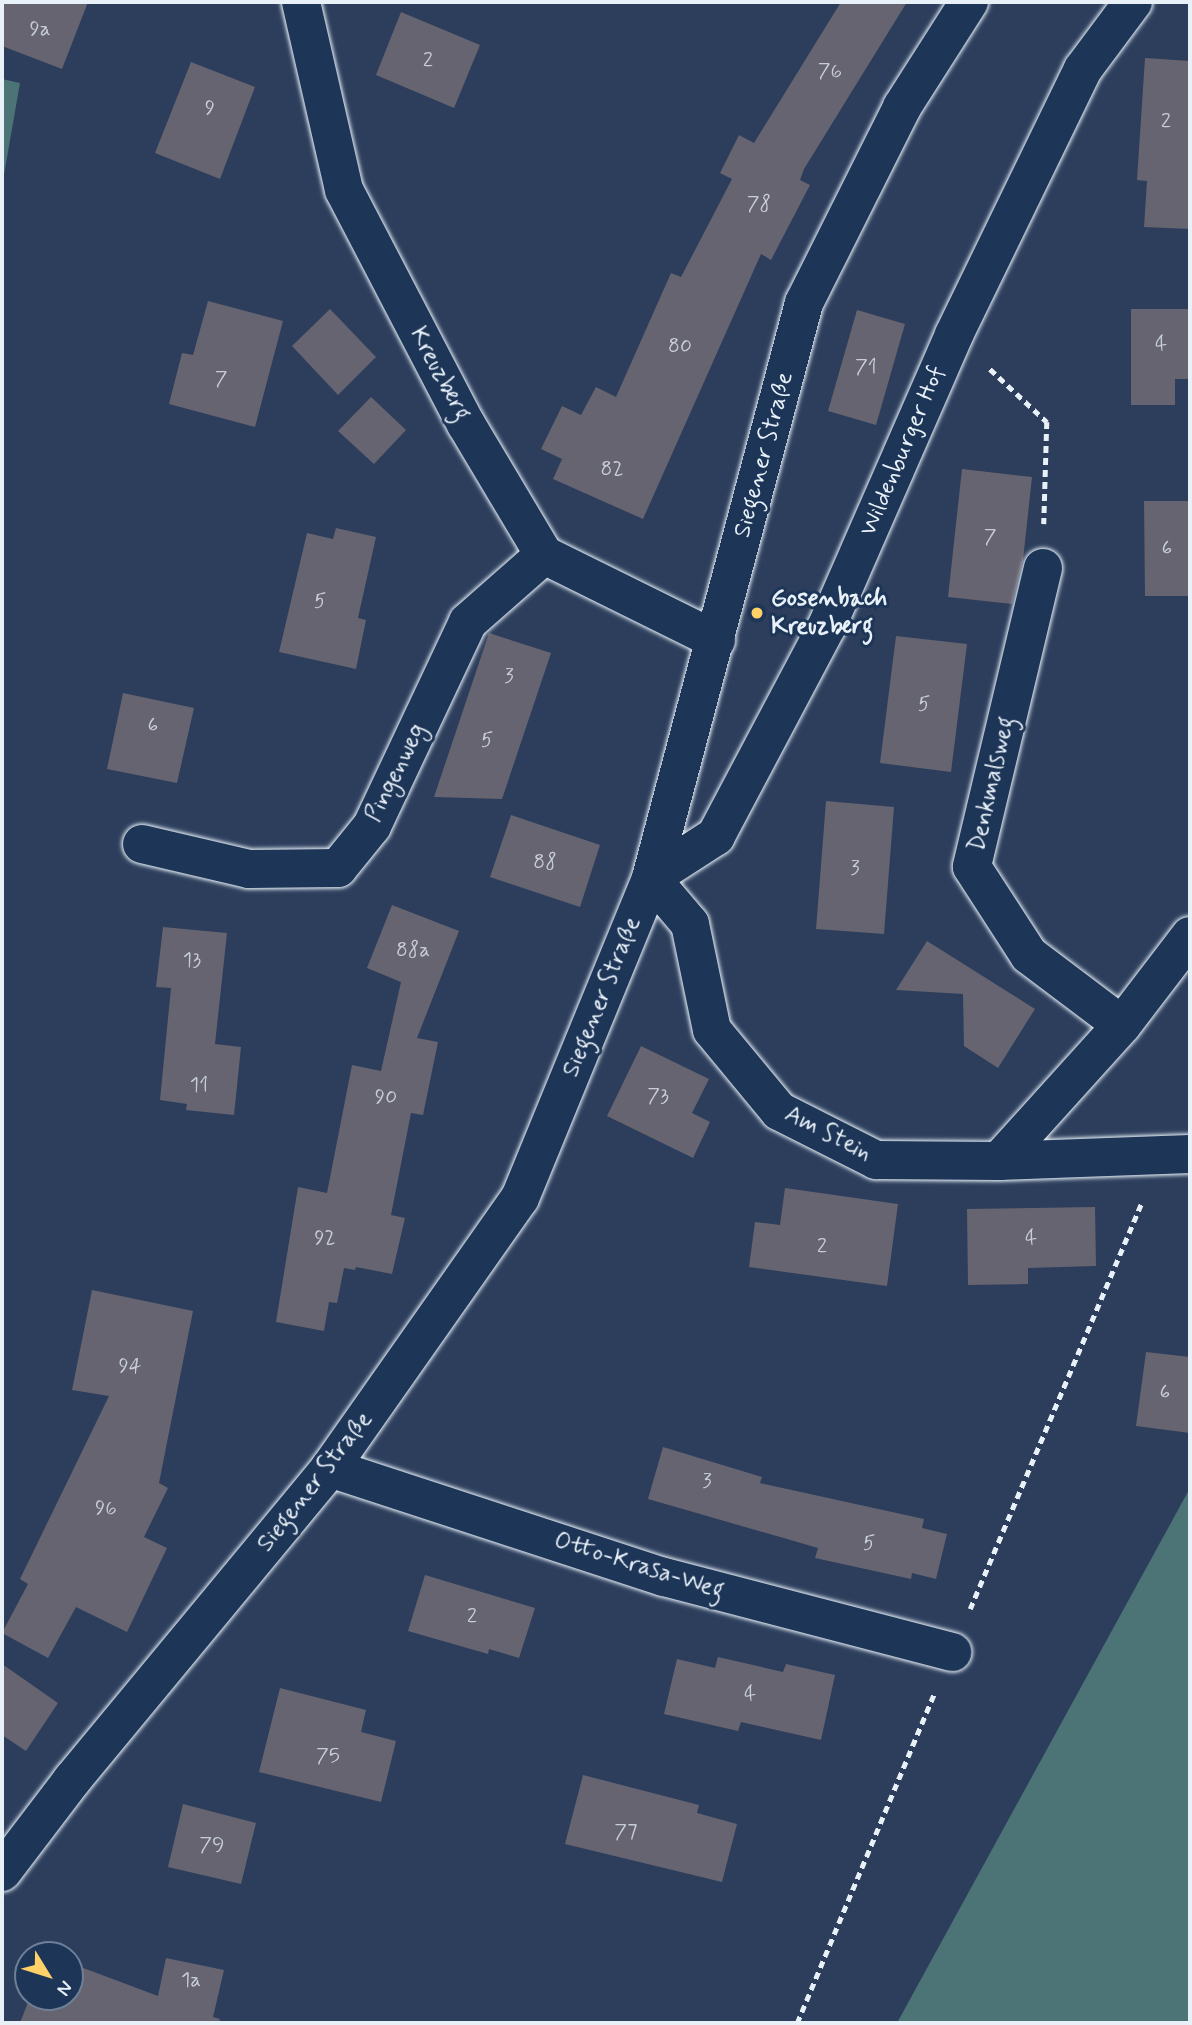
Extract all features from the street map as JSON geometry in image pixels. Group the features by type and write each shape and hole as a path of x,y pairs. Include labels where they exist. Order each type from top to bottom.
{"street":[{"name":"Kreuzberg","path":"301,2 344,190 466,424 544,555"},
{"name":"Siegener Straße","path":"2,1872 72,1780 330,1468 520,1198 651,878 804,303 902,107 969,2"},
{"name":"Wildenburger Hof","path":"651,878 716,836 827,626 954,335 1083,69 1133,2"},
{"path":"544,555 716,640"},
{"name":"Pingenweg","path":"142,844 248,869 338,868 372,827 468,622 544,555"},
{"name":"Denkmalsweg","path":"1043,568 972,867 1030,955 1122,1025"},
{"name":"Am Stein","path":"651,878 690,924 712,1030 779,1111 876,1160 999,1161 1175,1155"},
{"path":"999,1161 1122,1025 1190,936"},
{"name":"Otto-Krasa-Weg","path":"330,1468 664,1577 952,1652"}],"path":[{"path":"954,335 1047,422 1043,568"},
{"path":"797,2023 952,1652 1175,1155"}],"green space":[{"path":"2,79 20,83 2,186"},
{"path":"1190,1488 1190,2023 897,2023"}],"building":[{"path":"2,2 88,2 62,69 2,46"},
{"path":"841,2 907,2 804,169 800,180 810,185 771,260 761,254 643,519 553,479 562,459 541,449 562,406 581,415 596,387 616,397 671,273 681,277 732,179 720,173 739,135 754,143"},
{"path":"401,12 480,45 454,108 376,75"},
{"path":"1145,58 1190,61 1190,229 1144,227 1147,181 1137,180"},
{"path":"191,62 255,87 220,179 155,153"},
{"path":"208,301 283,321 255,427 169,404 182,353 193,355"},
{"path":"330,309 376,357 338,395 292,346"},
{"path":"1131,309 1190,309 1190,379 1175,379 1175,405 1131,405"},
{"path":"857,310 905,324 876,425 828,411"},
{"path":"371,397 406,430 374,464 338,431"},
{"path":"962,469 1032,477 1023,560 1012,604 948,597"},
{"path":"1144,501 1190,501 1190,596 1145,596"},
{"path":"336,528 376,537 358,618 366,620 356,669 279,652 307,533 333,539"},
{"path":"489,633 551,653 502,799 434,797"},
{"path":"896,636 967,644 951,772 880,763"},
{"path":"123,693 194,708 177,783 107,769"},
{"path":"826,801 894,807 884,934 816,929"},
{"path":"511,815 600,845 580,907 490,877"},
{"path":"392,905 459,931 417,1038 438,1042 423,1115 411,1113 391,1215 405,1218 392,1274 356,1267 355,1270 344,1268 337,1303 329,1302 324,1331 276,1322 298,1187 327,1193 352,1065 381,1071 401,982 367,968"},
{"path":"163,927 227,933 215,1044 241,1047 234,1115 186,1110 187,1104 160,1100 171,988 156,987"},
{"path":"927,941 1035,1009 998,1068 964,1046 963,994 896,990"},
{"path":"641,1046 709,1079 692,1113 710,1122 693,1158 607,1116"},
{"path":"785,1188 898,1204 887,1286 749,1267 755,1222 780,1225"},
{"path":"1095,1207 1096,1266 1028,1268 1028,1284 968,1285 967,1209"},
{"path":"92,1290 193,1311 159,1483 168,1488 144,1537 167,1548 127,1632 76,1607 48,1658 2,1633 28,1584 20,1579 109,1396 72,1390"},
{"path":"1146,1352 1190,1357 1190,1433 1136,1426"},
{"path":"663,1447 762,1477 760,1483 924,1519 922,1528 947,1534 936,1579 912,1573 911,1579 815,1558 818,1548 648,1499"},
{"path":"425,1575 535,1608 519,1658 489,1649 488,1654 408,1631"},
{"path":"718,1657 783,1672 786,1664 835,1675 821,1740 741,1722 738,1731 664,1714 677,1659 715,1668"},
{"path":"2,1664 58,1703 26,1751 2,1735"},
{"path":"280,1688 366,1710 361,1732 396,1741 381,1802 259,1772"},
{"path":"583,1775 699,1805 697,1813 737,1824 722,1882 565,1844"},
{"path":"183,1804 256,1823 241,1884 168,1867"},
{"path":"166,1958 224,1970 213,2017 220,2019 219,2023 20,2023 25,2011 84,2011 84,1968 158,1996"}],"place":[{"name":"Gosenbach Kreuzberg","path":"757,613"}]}
